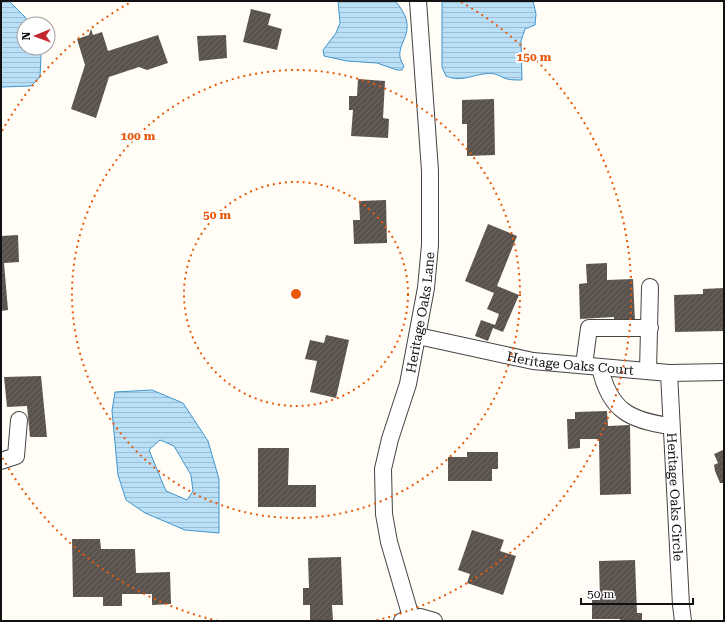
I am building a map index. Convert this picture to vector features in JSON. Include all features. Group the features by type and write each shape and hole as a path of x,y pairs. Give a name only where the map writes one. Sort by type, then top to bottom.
{"street":[{"name":"Heritage Oaks Lane","path":"418,1 431,202 430,245 426,288 408,384 390,439 383,469 384,514 407,619 426,618 434,621"},
{"path":"648,371 650,287"},
{"path":"584,366 589,328 650,328"},
{"name":"Heritage Oaks Court","path":"418,336 534,361 669,373 724,372"},
{"path":"600,367 602,380 611,397 627,414 637,420 671,426"},
{"name":"Heritage Oaks Circle","path":"669,373 683,621"},
{"path":"1,461 16,456 19,420"}],"water":[{"path":"1,1 9,1 24,16 16,16 16,56 41,56 40,77 31,86 1,87"},
{"path":"338,1 395,1 403,12 407,22 407,30 400,51 400,58 404,66 402,70 397,70 377,63 347,61 324,56 323,50 336,33 340,23"},
{"path":"442,1 533,1 536,14 535,25 525,29 521,41 522,80 506,79 495,74 482,74 459,79 446,76 442,67"},
{"path":"152,390 183,403 208,441 219,479 219,533 185,530 145,513 126,500 118,475 112,411 115,392","holes":["160,440 174,446 191,475 193,491 187,500 166,491 149,450"]}],"building":[{"path":"251,9 271,14 268,25 282,29 277,50 243,42"},
{"path":"91,29 93,35 102,32 108,51 158,35 168,63 147,70 139,67 109,77 96,118 71,109 85,65 77,39 89,35"},
{"path":"226,35 227,58 199,61 197,36"},
{"path":"358,79 385,81 383,118 389,119 388,138 351,136 353,110 349,110 349,96 357,96"},
{"path":"494,99 495,155 467,156 467,124 462,124 462,100"},
{"path":"386,200 387,243 354,244 353,220 360,220 359,201"},
{"path":"488,224 517,236 497,286 519,295 503,332 493,328 488,341 475,336 481,320 495,325 499,314 487,309 494,293 465,281"},
{"path":"18,235 19,262 4,263 8,310 1,311 1,236"},
{"path":"607,263 607,280 633,279 635,321 614,322 614,317 580,319 579,284 587,283 586,264"},
{"path":"724,288 724,331 675,332 674,295 703,294 703,289"},
{"path":"326,335 349,340 336,398 310,392 317,361 305,359 310,340 324,343"},
{"path":"41,376 47,437 30,437 27,406 7,407 4,377"},
{"path":"607,411 608,426 630,425 631,494 600,495 599,439 580,439 580,448 568,449 567,419 575,419 575,412"},
{"path":"258,448 289,448 288,485 316,485 316,507 258,507"},
{"path":"723,450 724,483 720,483 715,471 714,465 718,463 714,454"},
{"path":"467,452 498,452 498,469 492,469 492,481 448,481 448,457 467,457"},
{"path":"472,530 504,540 500,551 516,556 503,595 467,583 470,574 458,570"},
{"path":"72,539 100,539 101,549 135,549 136,573 170,572 171,604 152,605 152,594 122,594 122,606 103,606 103,597 73,597"},
{"path":"341,557 343,605 332,605 333,621 310,621 310,605 303,605 303,588 309,588 308,558"},
{"path":"635,560 637,613 642,613 642,621 592,619 592,600 600,600 599,561"}]}
